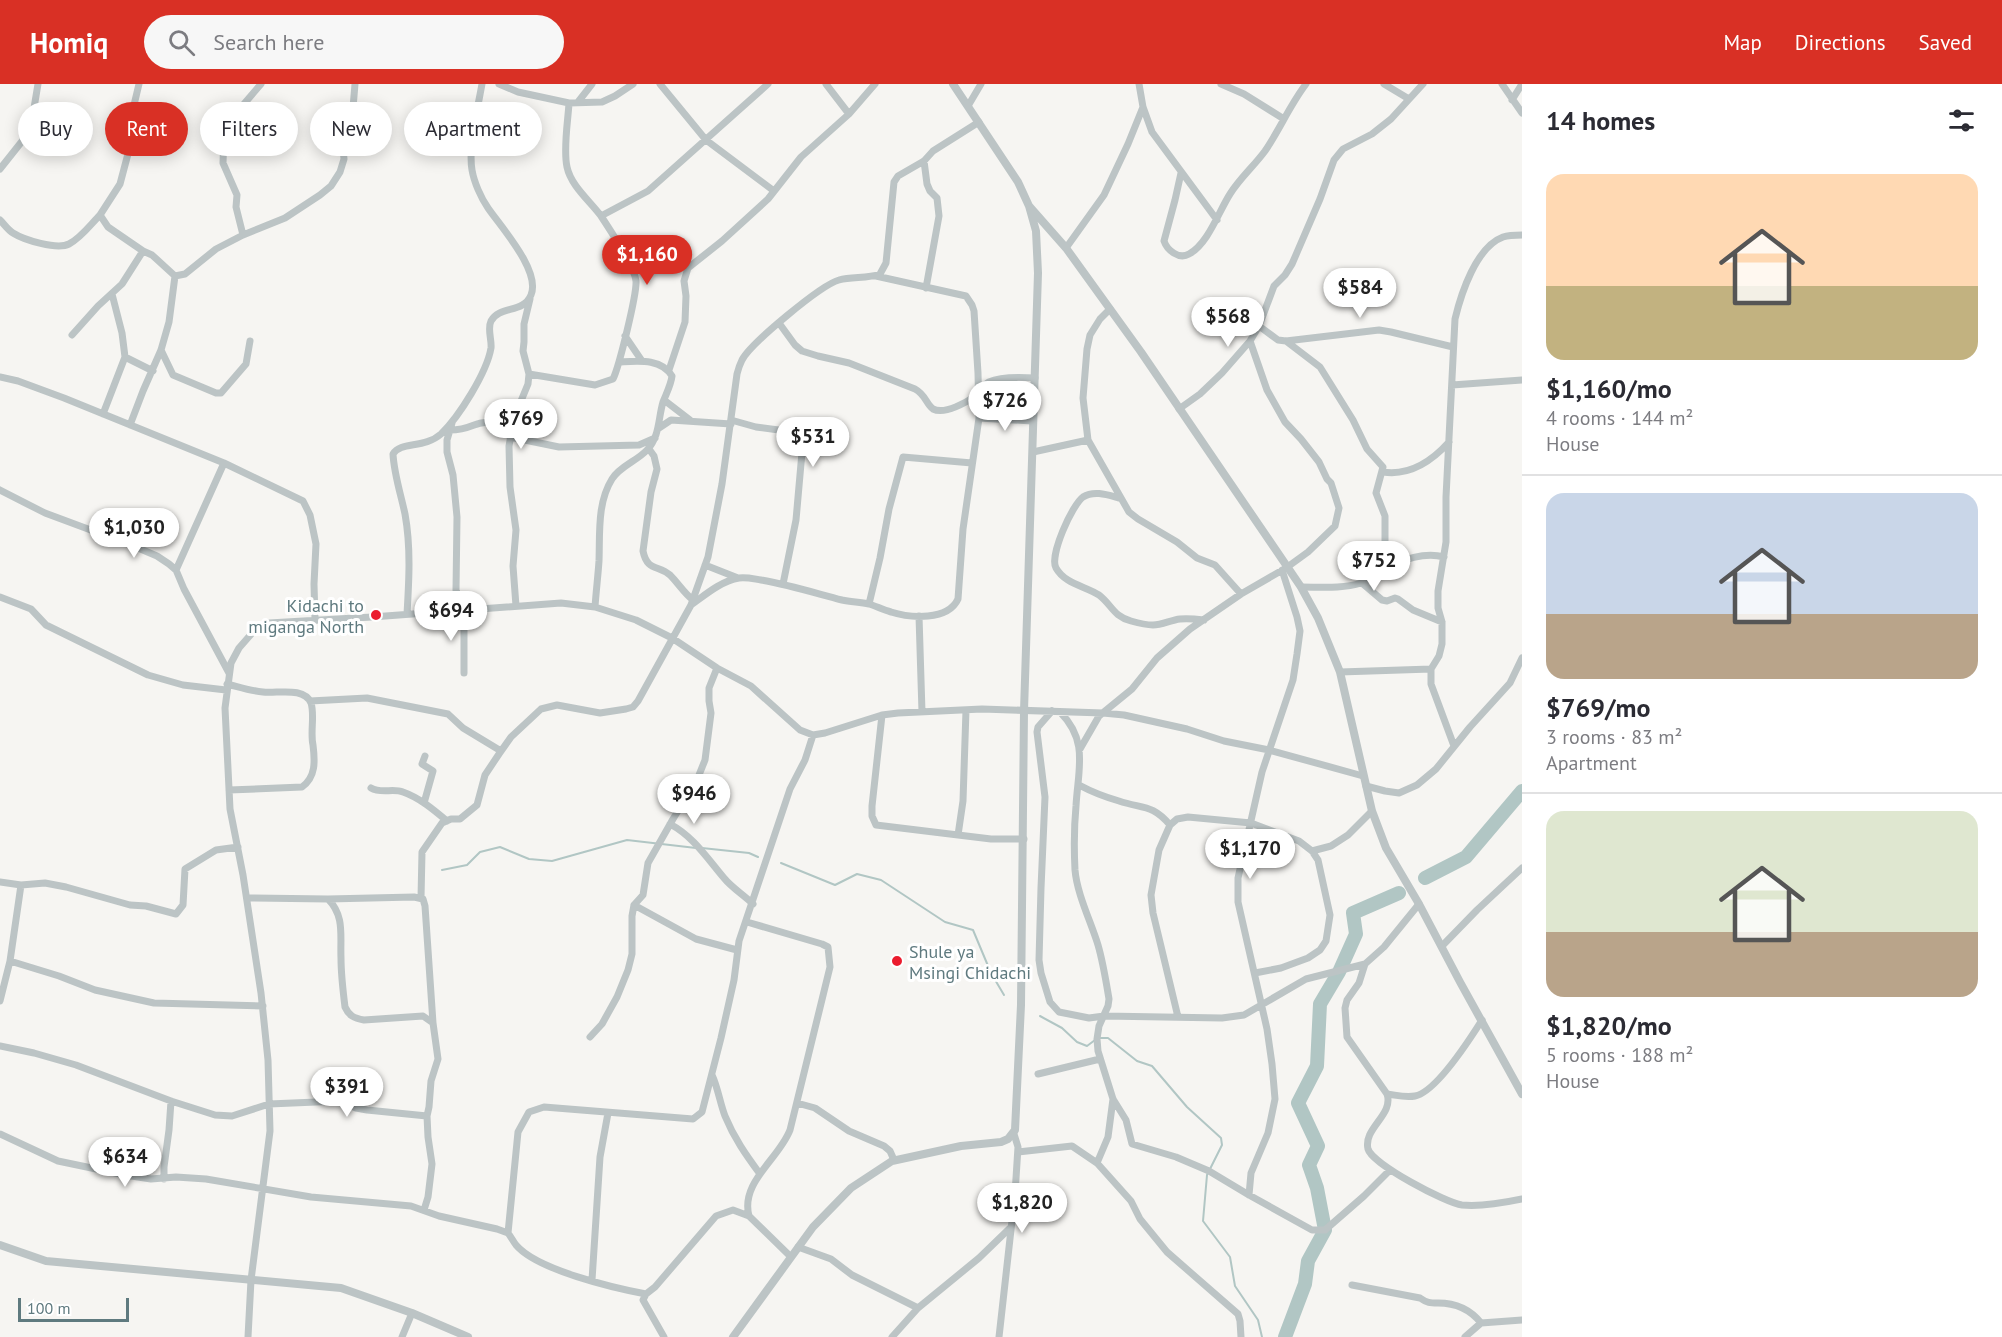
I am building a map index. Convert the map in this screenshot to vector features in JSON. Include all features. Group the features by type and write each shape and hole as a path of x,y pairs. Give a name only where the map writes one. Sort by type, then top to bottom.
{"street":[{"path":"0,169 31,126 38,84"},
{"path":"0,220 12,233 25,239 56,246 64,246 74,241 100,215 120,184 129,150 139,84"},
{"path":"243,236 236,207 237,195 223,163 224,134 232,118 261,84"},
{"path":"175,276 185,274 216,249 285,218 325,192 336,180 344,159 342,138 353,108 356,84"},
{"path":"482,84 473,142 472,171 486,206 523,257 531,280 525,319 524,351 528,384 514,418 510,435 510,487 516,530 513,566 516,606"},
{"path":"499,84 518,92 569,103 602,102 633,84"},
{"path":"578,102 592,84"},
{"path":"660,84 706,140 774,191"},
{"path":"601,216 648,192 768,84"},
{"path":"826,84 849,114"},
{"path":"669,370 685,322 684,281 687,268 722,242 768,199 801,157 849,114 875,84"},
{"path":"953,84 1018,182 1029,206 1036,231 1038,273 1024,711 1021,1005 1014,1134 1018,1152 999,1337"},
{"path":"968,106 981,84"},
{"path":"1139,84 1143,107 1152,132 1217,220"},
{"path":"1221,84 1244,94 1284,118"},
{"path":"1181,173 1164,241 1166,247 1178,255 1189,254 1202,241 1217,220 1222,206 1264,151 1306,84"},
{"path":"1384,84 1409,99"},
{"path":"1179,409 1200,394 1222,373 1250,341 1259,326 1274,286 1292,264 1334,160 1343,149 1391,119 1423,84"},
{"path":"1502,84 1522,113"},
{"path":"1512,100 1522,84"},
{"path":"528,374 595,385 612,379 619,362 636,281 630,265 601,216 575,184 567,167 569,103"},
{"path":"1066,248 1104,195 1143,107"},
{"path":"876,276 880,274 886,263 894,182 898,176 924,161 933,150 946,141 979,122"},
{"path":"924,161 927,184 937,198 939,216 926,288"},
{"path":"1029,206 1066,248 1110,309 1284,569 1301,588 1318,618 1340,672 1372,811 1386,848 1522,1094"},
{"path":"100,215 108,227 152,255 175,276"},
{"path":"1454,746 1431,684 1431,669 1441,650 1442,622 1438,608 1438,591 1446,542 1453,347 1457,311 1468,277 1492,244 1503,237 1522,235"},
{"path":"72,335 130,274 143,251"},
{"path":"130,425 161,350 169,322 175,276"},
{"path":"424,1210 432,1164 427,1116 431,1081 438,1059 433,1023 425,906 421,898 422,852 442,823 460,819 477,805 485,775 501,751 541,709 557,705 600,713 633,707 642,694 692,602 705,565 722,484 737,374 742,360 753,346 830,283 845,279 876,276 966,296 972,305 977,343 979,418 963,529 958,599 955,605 943,612 919,616 892,612 869,604 845,601 783,584 738,578 705,565"},
{"path":"103,414 126,349 112,294"},
{"path":"407,614 409,565 407,537 393,454 396,448 430,442 441,434 453,420 483,373 492,345 489,325 492,319 505,310 513,310 523,305 530,297"},
{"path":"1110,309 1095,325 1087,350 1083,398 1088,440 1129,512 1177,542 1197,558 1215,565 1241,594"},
{"path":"513,310 525,319"},
{"path":"779,323 802,351 849,363 915,390 922,394 935,410 955,407 978,394 991,381 1035,378"},
{"path":"1259,326 1269,335 1286,342 1379,330 1453,347"},
{"path":"625,336 642,361"},
{"path":"161,350 172,373 177,378 221,393 246,364 250,341"},
{"path":"1080,749 1095,721 1132,689 1157,658 1241,594 1308,552 1335,526 1339,508 1331,483 1302,439 1285,422 1267,390 1250,341"},
{"path":"1286,342 1320,367 1367,449 1383,467 1376,493 1385,516 1385,570"},
{"path":"125,357 153,371"},
{"path":"595,607 600,514 604,498 612,479 620,470 649,449 656,438 672,376 669,370 662,366 642,361 619,362"},
{"path":"0,377 28,385 130,425 224,464 303,501 310,515 316,544 315,619"},
{"path":"1452,385 1522,380"},
{"path":"664,400 693,421"},
{"path":"979,418 1032,421"},
{"path":"453,420 447,440 447,452 453,476 458,517 456,590 464,610 464,673"},
{"path":"659,428 671,420 731,422 786,431 803,441 796,520 783,584"},
{"path":"450,430 465,430 485,421 499,426 510,435 559,447 639,446 656,438"},
{"path":"1033,452 1088,440"},
{"path":"1383,472 1403,473 1431,461 1449,442"},
{"path":"649,449 654,456 657,469 651,492 644,556 651,566 669,574 692,602"},
{"path":"869,604 889,509 903,457 972,462"},
{"path":"176,570 224,464"},
{"path":"0,490 45,513 157,556 176,570 229,672"},
{"path":"1119,498 1099,493 1090,494 1077,503 1066,521 1054,561 1056,568 1070,581 1098,595 1119,616 1129,620 1155,626 1180,619 1204,620"},
{"path":"1301,588 1349,586 1372,579 1402,561 1434,554 1444,557"},
{"path":"1249,1195 1251,1173 1268,1133 1275,1098 1262,1005 1241,920 1237,891 1262,772 1293,680 1299,630 1284,569"},
{"path":"692,602 711,590 738,578"},
{"path":"1362,583 1382,600 1398,599 1413,610 1442,622"},
{"path":"0,597 31,609 46,625 148,675 183,685 226,687 264,693 292,692 310,701 367,698 420,706 448,714 463,728 501,751"},
{"path":"248,1337 251,1280 270,1131 268,1060 263,1006 229,789 225,721 226,687 231,663 239,648 253,632 269,622 561,603 595,607 636,620 672,638 717,669 751,686 800,730 813,735 882,714 966,710 1103,713 1124,715 1187,729 1224,741 1269,750 1363,776"},
{"path":"919,616 922,712"},
{"path":"1366,786 1394,793 1417,785 1436,769 1510,683 1522,658"},
{"path":"590,1037 602,1024 617,997 628,970 632,954 634,905 643,895 648,863 697,780 705,760 711,713 708,701 709,688 717,669"},
{"path":"1340,672 1431,669"},
{"path":"229,789 289,789 302,787 308,783 313,772 314,756 310,701"},
{"path":"958,835 963,801 966,710"},
{"path":"1056,712 1070,722 1080,749 1075,871 1099,947 1109,999 1097,1038 1100,1059 1113,1099 1126,1120 1132,1144 1176,1157 1209,1171 1312,1230 1325,1230 1390,1170"},
{"path":"1056,712 1038,727 1037,732 1045,797 1039,960 1050,1002 1059,1012 1089,1018 1104,1016 1235,1018 1306,979 1365,964 1383,947 1419,904"},
{"path":"882,714 872,806 872,816 876,825 991,839 1024,839"},
{"path":"508,1233 518,1132 529,1112 544,1107 693,1119 702,1112 734,980 737,950 790,789 805,760 813,735"},
{"path":"424,803 433,771 422,764 425,756"},
{"path":"1079,785 1122,802 1153,809 1170,825"},
{"path":"372,788 377,791 402,791 424,803 447,821"},
{"path":"1312,851 1331,846 1348,835 1372,811"},
{"path":"1178,1017 1153,913 1151,895 1156,862 1173,821 1182,817 1251,824 1299,841 1312,851 1318,860 1330,915 1326,941 1320,950 1308,958 1255,974"},
{"path":"670,824 696,843 723,878 753,904"},
{"path":"0,882 21,885 45,883 130,905 146,906 176,914 183,905 185,869 216,850 238,847"},
{"path":"1442,946 1477,910 1521,872"},
{"path":"0,1001 10,961 21,885"},
{"path":"247,898 421,898"},
{"path":"328,899 336,907 341,923 340,958 347,1012 364,1020 423,1016 433,1023"},
{"path":"634,905 696,939 737,950"},
{"path":"747,922 828,947 830,967 787,1140 748,1192 749,1216"},
{"path":"10,961 95,990 154,1003 263,1006"},
{"path":"1365,964 1359,983 1347,1000 1345,1008 1347,1037 1387,1094 1389,1101 1387,1109 1371,1134 1368,1145 1371,1154 1390,1170 1457,1204 1484,1205 1522,1199"},
{"path":"1387,1094 1403,1097 1420,1094 1459,1057 1482,1020"},
{"path":"0,1046 76,1065 215,1115 232,1116 269,1104 340,1101 356,1108 427,1116"},
{"path":"1038,1074 1100,1059"},
{"path":"712,1074 724,1113 736,1140 760,1174"},
{"path":"1097,1163 1108,1137 1113,1099"},
{"path":"164,1179 171,1101"},
{"path":"797,1103 815,1108 849,1131 884,1146 890,1151 894,1160"},
{"path":"592,1280 600,1158 608,1113"},
{"path":"0,1134 58,1161 125,1175 164,1179 176,1177 206,1179 311,1197 402,1205 424,1210 439,1216 508,1233 521,1250 541,1262 623,1290 646,1294"},
{"path":"733,1337 790,1256 813,1227 851,1188 894,1160 961,1146 1001,1142 1014,1134"},
{"path":"1018,1152 1072,1146 1097,1163 1131,1201 1140,1219 1167,1252 1238,1314 1241,1337"},
{"path":"664,1337 643,1300 716,1216 733,1210 749,1216 790,1256"},
{"path":"892,1337 918,1308 979,1258 1010,1228"},
{"path":"0,1245 46,1261 341,1288 412,1313 462,1336"},
{"path":"798,1247 831,1259 852,1275 918,1308"},
{"path":"1352,1285 1420,1298 1429,1304 1440,1303 1463,1307 1472,1312 1481,1323"},
{"path":"402,1337 412,1313"},
{"path":"1465,1337 1481,1323 1522,1320"}],"waterway":[{"path":"1425,878 1466,857 1522,791"},
{"path":"442,870 467,865 480,852 500,847 529,859 552,861 627,840 696,848"},
{"path":"702,848 749,853 758,857"},
{"path":"781,863 835,885 857,874 881,880 945,922 973,930 991,973 1004,995"},
{"path":"1285,1337 1305,1284 1308,1261 1325,1230 1317,1188 1309,1165 1318,1146 1298,1103 1317,1066 1320,1004 1339,972 1356,934 1353,913 1399,893"},
{"path":"1040,1016 1062,1028 1077,1042 1087,1046 1095,1040"},
{"path":"1100,1038 1108,1038 1137,1061 1152,1066 1187,1107 1221,1138 1222,1145 1207,1175 1203,1221 1230,1257 1235,1286 1258,1320 1262,1337"}],"place":[{"name":"Kidachi to miganga North","path":"376,615"},
{"name":"Shule ya Msingi Chidachi","path":"897,961"}]}
